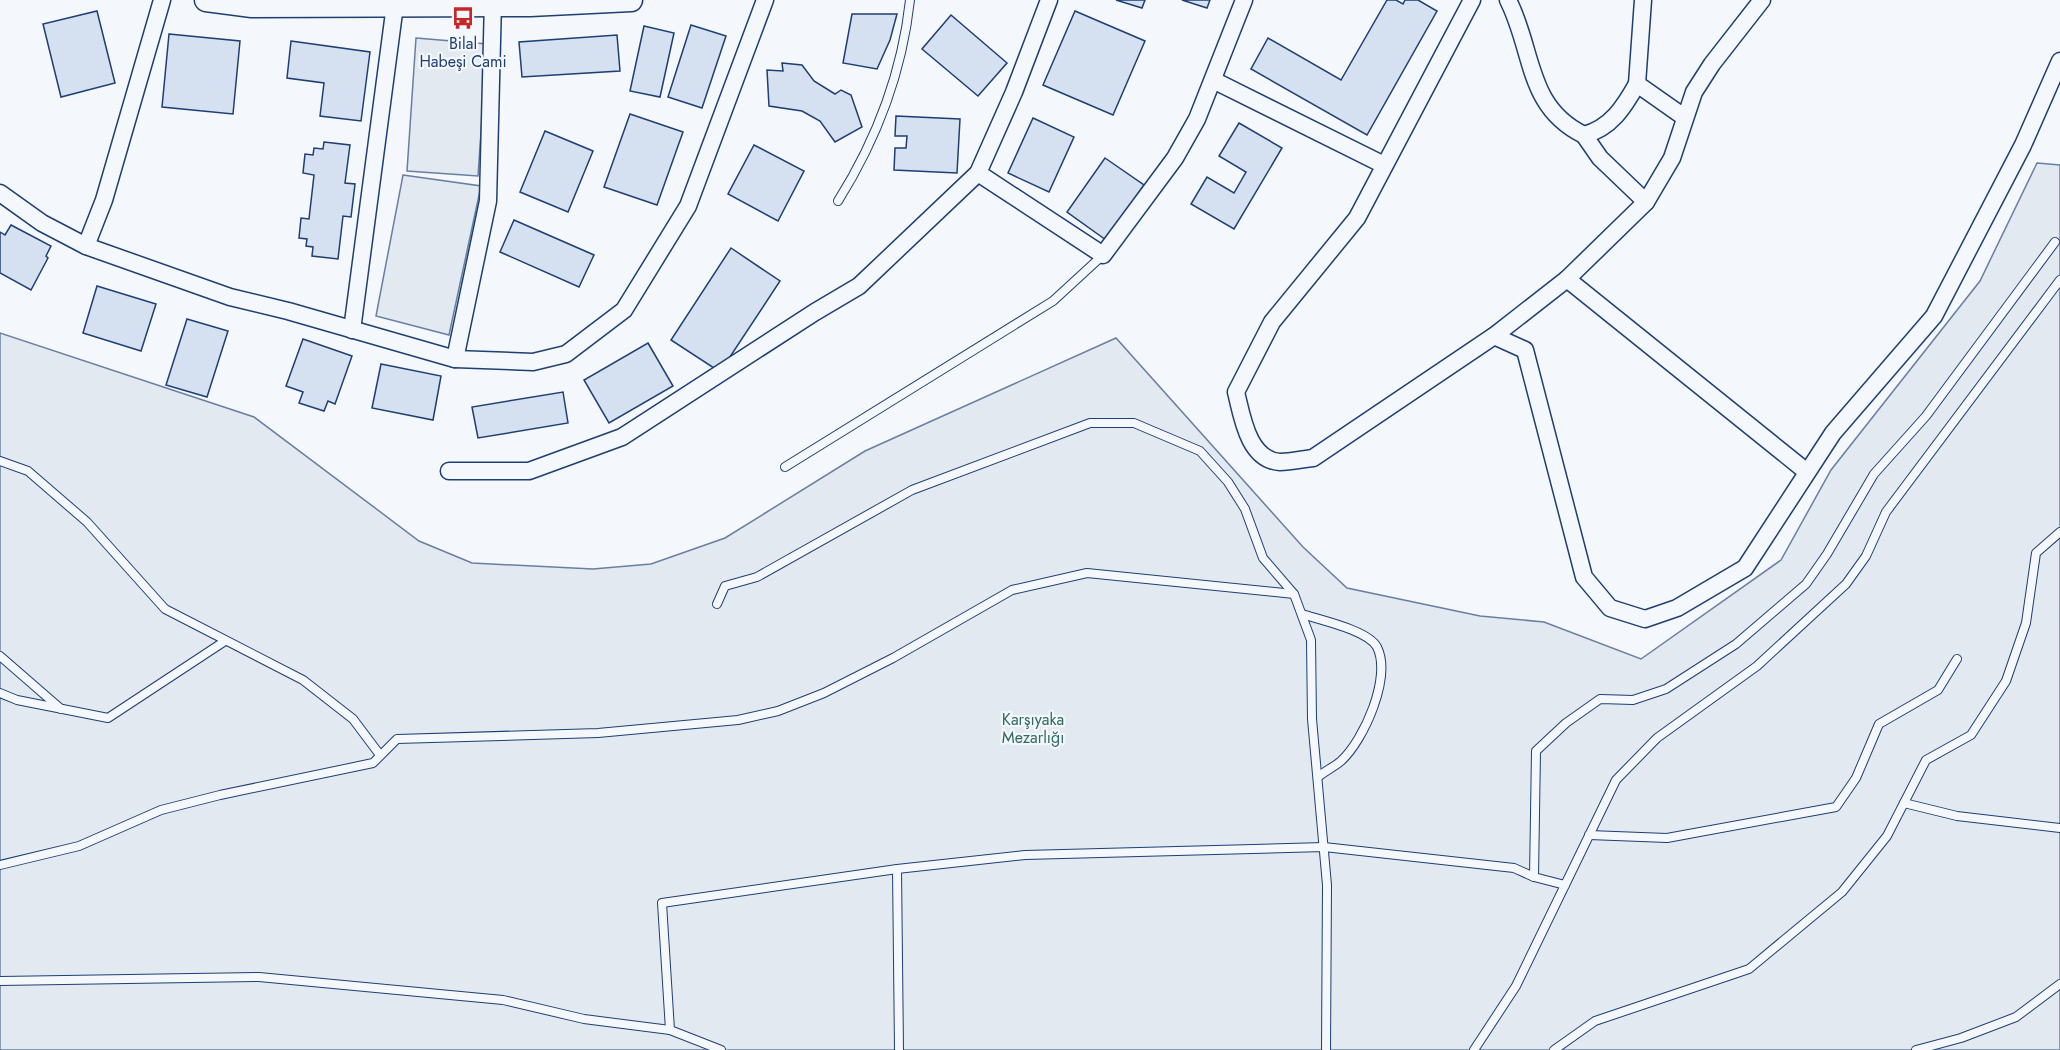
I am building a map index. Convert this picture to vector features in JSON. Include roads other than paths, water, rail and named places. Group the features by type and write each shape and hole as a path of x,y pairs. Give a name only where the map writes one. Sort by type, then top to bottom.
{"main road":[{"path":"206,0 252,6 631,0"}],"street":[{"path":"86,246 104,200 162,0"},
{"path":"0,193 42,223 86,246 230,297 455,359 533,362 566,354 624,310 688,206 765,0"},
{"path":"449,471 529,471 622,437 814,312 859,286 978,173 1014,92 1049,0"},
{"path":"978,173 1103,255 1175,158 1197,119 1244,0"},
{"path":"1472,0 1357,218 1272,322 1236,392 1244,424 1255,449 1278,462 1313,458 1494,336 1568,279 1646,202 1672,158 1694,93 1712,64 1762,0"},
{"path":"1508,0 1516,17 1545,105 1565,126 1584,135 1600,158 1646,202"},
{"path":"1584,135 1608,124 1623,108 1637,84 1643,0"},
{"path":"455,359 489,201 493,2"},
{"path":"352,330 395,5"},
{"path":"1494,336 1525,350 1584,577 1610,608 1644,619 1677,608 1745,568 1833,433 1934,316 2023,145 2060,61"},
{"path":"1213,80 1384,165"},
{"path":"1637,84 1684,117"},
{"path":"1568,279 1808,472"}],"lane":[{"path":"838,201 860,164 884,112 903,44 910,0"},
{"path":"1534,878 1536,751 1566,723 1600,699 1633,700 1666,689 1736,644 1806,584 1827,554 1874,474 1926,416 2055,242"},
{"path":"785,467 1053,301 1103,255"},
{"path":"1474,1050 1516,986 1616,780 1657,738 1757,666 1846,584 1866,556 1886,512 2060,280"},
{"path":"717,604 725,586 757,577 912,490 1090,423 1134,423 1200,451 1228,482 1245,509 1263,558 1294,594 1311,640 1312,719 1324,847 1326,1050"},
{"path":"0,461 27,471 87,522 165,609 303,680 353,719 380,755"},
{"path":"1554,1050 1595,1021 1749,969 1842,892 1887,836 1926,760 1971,735 2006,681 2026,623 2036,553 2060,532"},
{"path":"0,865 78,846 161,810 220,795 373,763 397,739 598,733 738,720 778,711 824,693 893,658 1012,590 1087,573 1294,594"},
{"path":"1302,614 1364,634 1377,646 1380,673 1377,699 1360,734 1342,760 1318,777"},
{"path":"0,693 17,700 108,718 225,641"},
{"path":"0,656 61,709"},
{"path":"1589,835 1667,838 1836,807 1856,778 1879,724 1938,690 1957,659"},
{"path":"1904,803 1957,816 2060,828"},
{"path":"670,1030 662,903 897,869 1025,855 1324,847 1514,868 1534,878 1565,885"},
{"path":"897,869 899,1050"},
{"path":"0,981 259,977 503,1000 584,1019 670,1030 721,1050"},
{"path":"1917,1050 1961,1038 2016,1017 2060,984"}],"place":[{"name":"Bilal Habeşi Cami","path":"463,18"}],"park label":[{"name":"Karşıyaka Mezarlığı","path":"1033,728"}]}
